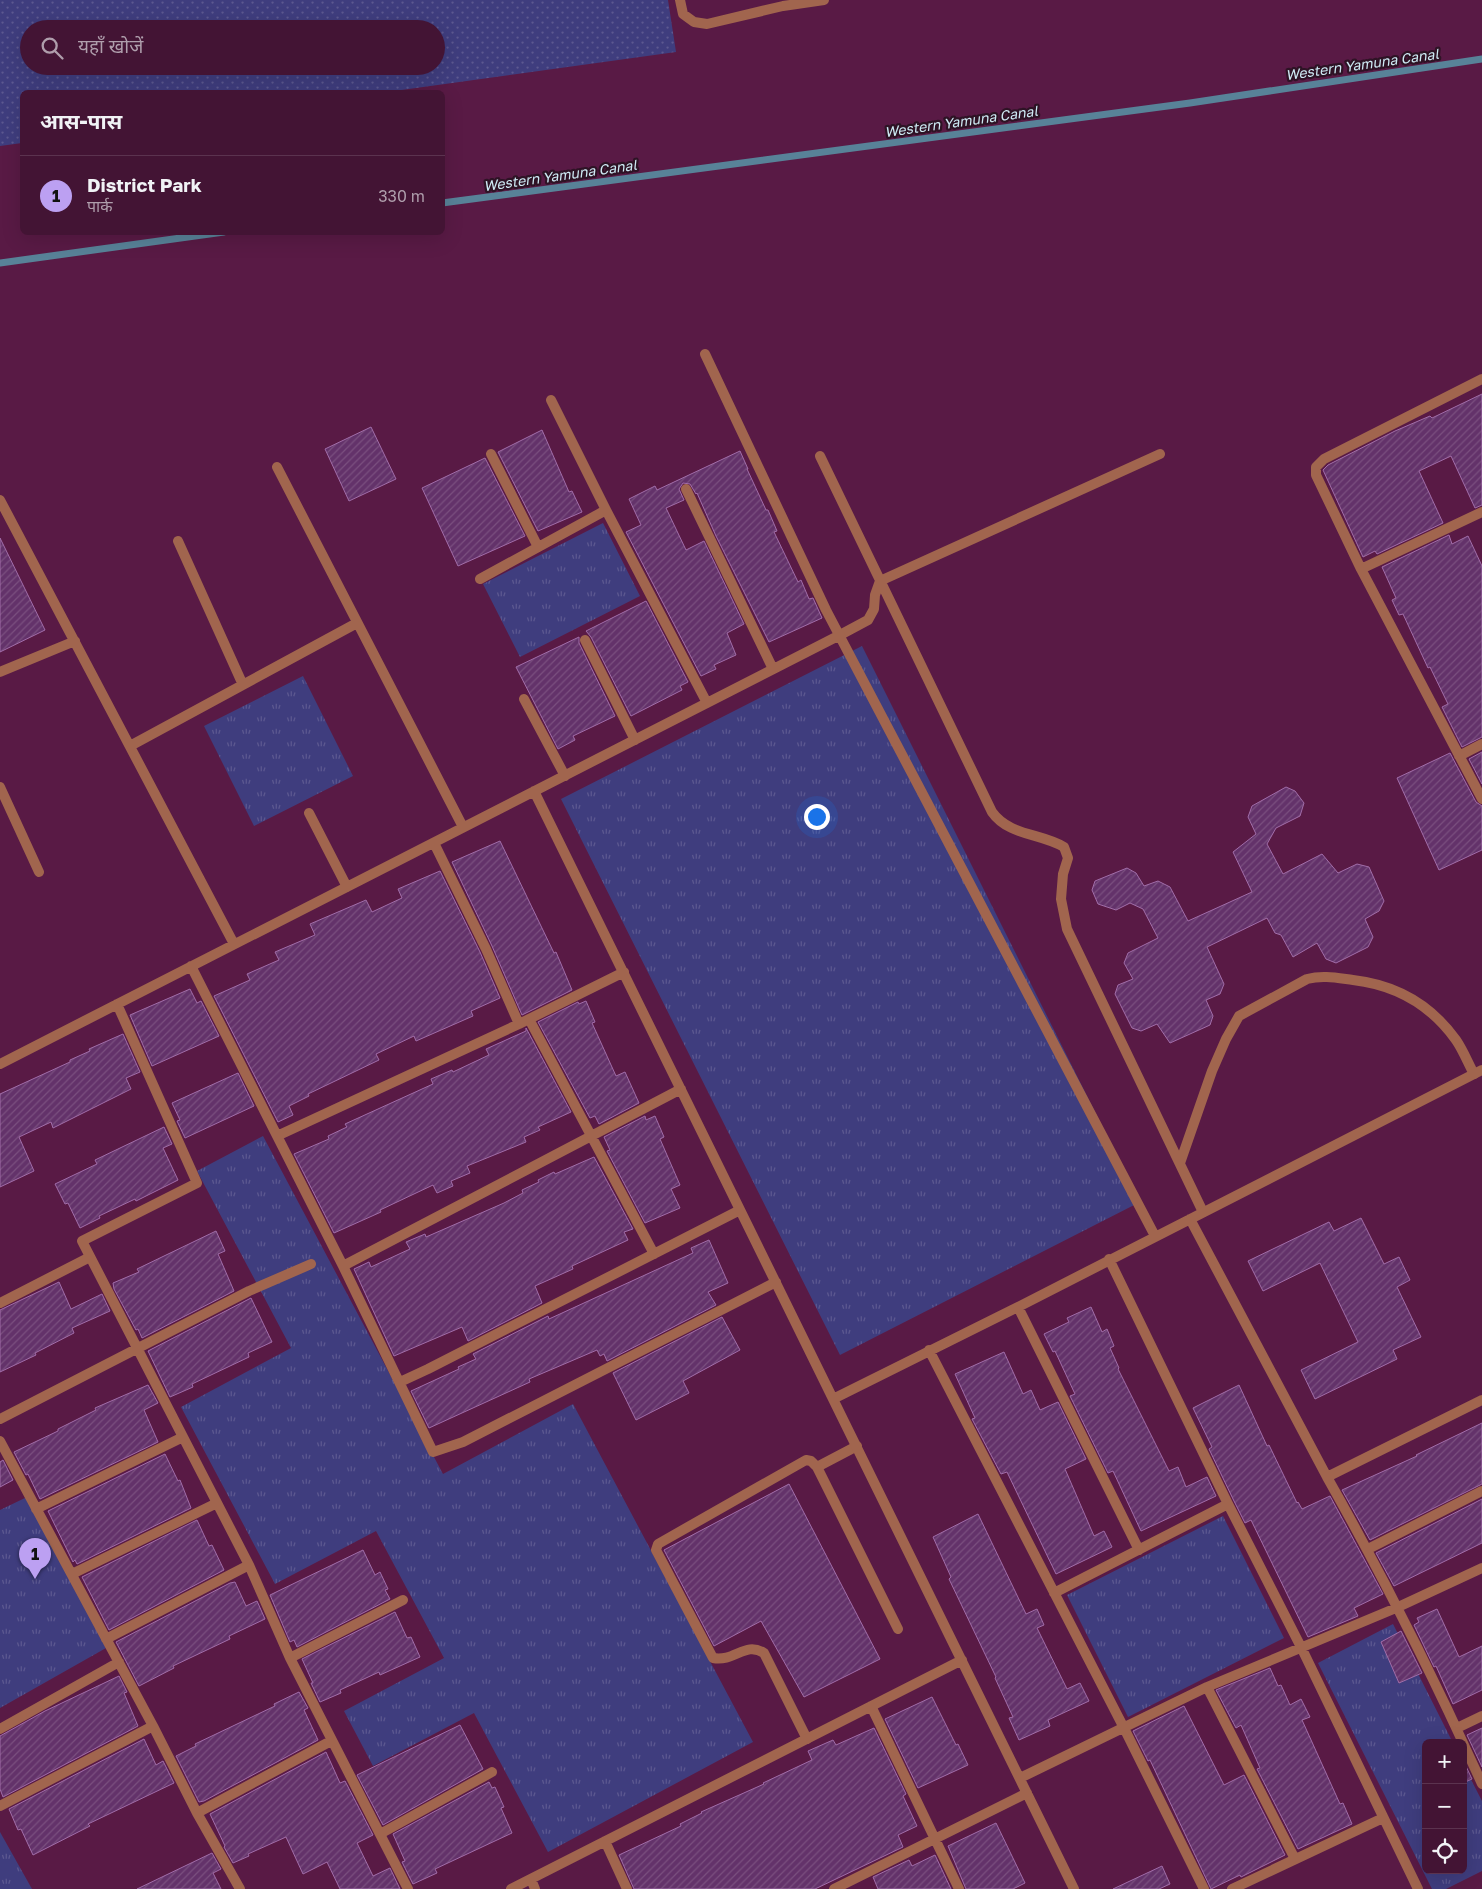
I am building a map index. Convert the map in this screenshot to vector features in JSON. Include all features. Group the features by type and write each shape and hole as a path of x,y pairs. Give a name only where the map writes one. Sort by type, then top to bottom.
{"street":[{"path":"680,0 683,14 694,22 707,24 782,3 824,0"},
{"path":"705,354 840,635 1155,1236"},
{"path":"1482,379 1324,459 1316,467 1316,475 1362,569 1482,799"},
{"path":"551,400 707,703"},
{"path":"491,454 538,547"},
{"path":"0,1064 868,620 874,609 875,595 880,581 1160,454"},
{"path":"820,456 992,812 998,820 1016,831 1053,840 1064,847 1068,858 1063,874 1061,899 1067,929 1203,1212"},
{"path":"277,467 463,828"},
{"path":"686,489 773,670"},
{"path":"0,500 234,944"},
{"path":"480,579 606,510"},
{"path":"1362,569 1482,512"},
{"path":"178,541 243,685"},
{"path":"130,746 358,623"},
{"path":"585,640 634,740"},
{"path":"0,672 75,641"},
{"path":"524,698 565,776"},
{"path":"1459,756 1482,744"},
{"path":"0,787 39,872"},
{"path":"534,791 1074,1889"},
{"path":"309,812 347,887"},
{"path":"434,842 486,949 519,1024"},
{"path":"191,966 343,1266 433,1452 463,1442 776,1282"},
{"path":"277,1136 519,1024 624,972"},
{"path":"833,1399 1018,1307 1478,1072 1440,1021 1409,996 1370,982 1318,977 1307,980 1239,1016 1226,1039 1212,1071 1180,1163"},
{"path":"117,1004 197,1184 82,1241 249,1565 290,1658 408,1889"},
{"path":"529,1019 654,1254"},
{"path":"343,1266 681,1089"},
{"path":"400,1382 740,1210"},
{"path":"1190,1219 1327,1477 1368,1549 1481,1777"},
{"path":"0,1303 90,1257"},
{"path":"1109,1259 1228,1504 1302,1649 1418,1889"},
{"path":"0,1419 249,1291 311,1264"},
{"path":"1018,1307 1139,1550"},
{"path":"929,1350 1124,1728 1204,1889"},
{"path":"1327,1477 1482,1400"},
{"path":"36,1509 183,1436"},
{"path":"0,1441 153,1726 197,1813 240,1889"},
{"path":"817,1467 857,1446"},
{"path":"807,1738 764,1652 757,1648 748,1649 731,1657 713,1658 656,1550 658,1544 806,1460 811,1461 817,1467 898,1629"},
{"path":"1368,1549 1482,1491"},
{"path":"72,1574 217,1503"},
{"path":"1054,1593 1228,1504"},
{"path":"106,1638 249,1565"},
{"path":"1020,1778 1207,1687 1302,1649 1482,1568"},
{"path":"290,1658 403,1600"},
{"path":"511,1889 962,1660"},
{"path":"0,1729 119,1662"},
{"path":"1207,1687 1295,1859"},
{"path":"871,1706 959,1889"},
{"path":"1457,1728 1482,1716"},
{"path":"0,1806 153,1726"},
{"path":"197,1813 331,1741"},
{"path":"380,1834 492,1772"},
{"path":"834,1889 1027,1793"},
{"path":"1232,1889 1383,1818"},
{"path":"605,1841 627,1889"},
{"path":"531,1879 535,1889"}],"green space":[{"path":"0,0 668,0 676,52 401,90 20,90 20,143 0,146"},
{"path":"603,523 640,596 520,657 483,584"},
{"path":"862,646 1140,1202 840,1355 561,799"},
{"path":"303,676 353,776 254,826 204,726"},
{"path":"263,1136 443,1474 573,1404 753,1742 548,1852 474,1713 373,1766 344,1711 444,1658 376,1531 275,1584 181,1407 291,1348 197,1171"},
{"path":"27,1497 106,1648 0,1708 0,1510"},
{"path":"1223,1516 1284,1638 1128,1717 1067,1595"},
{"path":"1393,1624 1451,1739 1422,1739 1422,1869 1318,1663"},
{"path":"1467,1772 1482,1801 1482,1871 1446,1889 1432,1889 1424,1874 1467,1874"},
{"path":"0,1832 32,1889 0,1889"}],"building":[{"path":"1482,394 1482,505 1475,508 1451,456 1419,471 1443,523 1377,554 1375,551 1363,557 1323,470 1328,465 1395,431 1430,416 1432,418"},
{"path":"371,427 396,479 349,501 325,449"},
{"path":"542,430 569,492 572,491 582,512 538,531 498,452"},
{"path":"740,451 766,510 768,510 777,531 774,532 798,582 801,580 809,599 813,598 822,618 769,642 716,536 697,493 690,484 683,483 679,489 684,500 666,508 686,550 704,541 744,624 727,633 736,655 714,665 716,669 701,676 626,532 641,525 629,499 655,486 657,490"},
{"path":"485,458 525,536 458,566 422,488"},
{"path":"1449,535 1452,544 1468,536 1482,566 1482,737 1462,747 1442,707 1448,704 1430,667 1428,668 1403,614 1399,615 1392,600 1396,598 1382,567"},
{"path":"0,538 45,630 0,652"},
{"path":"646,601 688,682 680,686 682,690 631,716 591,637 586,631"},
{"path":"579,637 579,643 615,716 573,736 575,740 558,749 516,667"},
{"path":"1482,752 1482,784 1469,759"},
{"path":"1450,753 1476,802 1482,806 1482,850 1439,870 1397,778"},
{"path":"1286,787 1295,791 1304,803 1300,816 1276,828 1267,844 1283,874 1322,854 1338,873 1357,864 1369,867 1384,901 1379,911 1365,919 1373,937 1368,947 1336,963 1326,959 1317,943 1293,957 1281,935 1275,933 1267,918 1207,947 1224,984 1220,994 1206,1000 1213,1016 1210,1025 1170,1043 1157,1024 1141,1031 1132,1028 1115,994 1118,985 1133,979 1124,963 1128,953 1158,938 1143,909 1130,903 1116,910 1098,904 1092,890 1095,881 1127,868 1136,873 1144,886 1158,881 1170,887 1188,921 1252,892 1233,852 1256,834 1248,817 1252,806"},
{"path":"500,841 554,953 556,952 572,990 522,1015 452,862"},
{"path":"440,871 480,952 500,998 471,1011 473,1016 416,1041 414,1036 376,1054 379,1060 308,1094 309,1096 289,1106 293,1115 278,1122 214,996 250,980 247,974 279,960 275,952 315,935 310,924 366,900 372,912 402,898 398,889"},
{"path":"190,989 197,1003 201,1001 219,1036 152,1066 130,1015"},
{"path":"586,1001 595,1022 592,1023 616,1076 625,1072 639,1103 599,1124 595,1116 590,1118 538,1022 578,1002 579,1004"},
{"path":"526,1028 571,1112 538,1127 540,1130 524,1137 526,1142 467,1166 470,1173 451,1181 453,1186 437,1193 433,1185 380,1210 381,1212 334,1233 294,1154 329,1139 328,1136 347,1127 345,1124 433,1084 431,1079 452,1070 453,1072 489,1055 486,1049 526,1031"},
{"path":"123,1034 140,1072 126,1078 131,1089 53,1128 51,1122 19,1137 34,1171 0,1187 0,1094 70,1062 70,1060 90,1051 89,1049"},
{"path":"238,1073 254,1106 185,1138 177,1121 180,1120 172,1103"},
{"path":"645,1116 646,1120 655,1116 664,1137 660,1139 680,1185 671,1189 680,1208 645,1223 607,1151 610,1150 604,1137"},
{"path":"164,1127 172,1144 163,1148 178,1180 136,1201 135,1199 99,1216 100,1218 80,1228 68,1203 65,1204 55,1184 97,1164 95,1160"},
{"path":"594,1157 633,1229 624,1232 628,1240 572,1266 573,1269 535,1286 542,1303 468,1341 462,1327 394,1356 354,1269 369,1262 371,1267 410,1249 406,1242 425,1234 426,1237 504,1203 523,1193 522,1190 539,1182 538,1180"},
{"path":"1361,1218 1384,1264 1399,1257 1410,1280 1397,1287 1421,1337 1393,1350 1397,1359 1315,1399 1301,1370 1358,1342 1320,1263 1263,1291 1248,1261 1329,1222 1334,1231"},
{"path":"216,1231 225,1251 218,1254 234,1291 142,1338 114,1289 113,1283 139,1272 137,1269"},
{"path":"709,1240 728,1283 708,1292 716,1305 607,1361 604,1354 600,1356 597,1350 529,1379 530,1382 429,1428 411,1391 476,1359 473,1354 548,1316 549,1319 693,1253 691,1248"},
{"path":"59,1282 71,1309 102,1294 110,1311 72,1328 74,1333 35,1353 36,1355 0,1372 0,1310"},
{"path":"251,1298 272,1342 248,1353 249,1357 192,1384 193,1387 170,1397 148,1351"},
{"path":"1091,1307 1102,1332 1107,1329 1114,1346 1110,1348 1118,1369 1169,1471 1178,1467 1186,1487 1207,1477 1216,1496 1141,1531 1113,1471 1108,1473 1070,1396 1075,1394 1055,1351 1053,1352 1044,1334 1069,1322 1067,1318"},
{"path":"722,1317 740,1350 683,1381 689,1393 636,1420 613,1373"},
{"path":"1004,1352 1023,1394 1031,1390 1040,1410 1058,1402 1086,1459 1065,1469 1094,1536 1104,1531 1112,1547 1056,1574 1007,1472 1001,1474 972,1419 975,1418 955,1374"},
{"path":"148,1385 158,1403 144,1410 158,1442 40,1499 28,1474 26,1475 14,1452 58,1431 58,1429 96,1410 95,1408"},
{"path":"1239,1385 1267,1446 1269,1445 1297,1503 1302,1509 1330,1496 1383,1594 1354,1608 1358,1616 1308,1637 1251,1520 1245,1523 1209,1449 1212,1447 1193,1408"},
{"path":"1482,1423 1482,1484 1370,1540 1342,1490 1417,1456"},
{"path":"165,1454 178,1481 180,1480 191,1508 77,1564 75,1560 73,1562 48,1511"},
{"path":"3,1460 13,1480 0,1487 0,1462"},
{"path":"789,1484 880,1659 804,1697 761,1621 714,1646 664,1550"},
{"path":"1482,1499 1482,1543 1394,1586 1376,1553"},
{"path":"978,1514 1026,1614 1037,1609 1044,1625 1037,1628 1067,1689 1080,1683 1089,1701 1048,1720 1050,1726 1019,1740 1009,1718 1013,1717 949,1579 951,1577 933,1537"},
{"path":"197,1520 209,1546 212,1545 224,1570 109,1630 82,1577"},
{"path":"363,1550 375,1575 380,1572 388,1589 385,1590 390,1599 297,1647 294,1640 290,1642 270,1595"},
{"path":"235,1582 246,1606 257,1601 265,1619 229,1636 230,1639 173,1666 174,1668 139,1686 116,1642"},
{"path":"1437,1609 1459,1657 1482,1646 1482,1690 1453,1704 1436,1666 1434,1667 1414,1625 1419,1622 1417,1618"},
{"path":"395,1612 407,1638 411,1637 420,1657 380,1675 379,1672 340,1690 341,1693 320,1702 302,1659"},
{"path":"1401,1631 1422,1673 1399,1683 1381,1642"},
{"path":"1270,1668 1278,1686 1281,1685 1290,1705 1301,1699 1310,1717 1302,1720 1340,1804 1343,1803 1352,1824 1298,1849 1257,1769 1260,1768 1241,1725 1236,1728 1216,1690"},
{"path":"119,1676 127,1692 124,1693 138,1726 3,1797 0,1789 0,1736 45,1711"},
{"path":"299,1692 308,1708 304,1710 318,1740 199,1802 176,1756 196,1746 195,1744 275,1706 274,1704"},
{"path":"932,1697 968,1765 918,1788 885,1719"},
{"path":"1184,1706 1224,1785 1244,1775 1285,1855 1241,1877 1240,1875 1211,1889 1150,1760 1148,1761 1133,1731"},
{"path":"460,1725 483,1769 383,1825 357,1775"},
{"path":"874,1728 906,1794 903,1796 917,1826 898,1835 903,1847 815,1889 634,1889 619,1855 681,1826 680,1824 701,1812 812,1760 808,1751 833,1740 836,1745"},
{"path":"1482,1728 1482,1767 1467,1735"},
{"path":"144,1739 156,1765 163,1761 174,1783 88,1824 90,1826 33,1855 21,1829 18,1830 9,1809"},
{"path":"326,1752 340,1783 345,1781 373,1835 357,1843 373,1876 390,1868 400,1889 340,1889 327,1862 303,1874 286,1837 233,1863 224,1847 210,1814"},
{"path":"1467,1768 1472,1779 1467,1781"},
{"path":"489,1782 492,1788 495,1787 504,1807 501,1808 512,1833 435,1869 437,1873 413,1884 402,1862 405,1861 393,1834"},
{"path":"996,1823 1025,1883 1013,1889 966,1889 948,1846"},
{"path":"212,1853 221,1869 213,1873 221,1889 137,1889"},
{"path":"935,1855 951,1889 878,1889 873,1877 909,1860 912,1866"},
{"path":"1162,1866 1170,1884 1159,1889 1113,1889"}],"waterway":[{"name":"Western Yamuna Canal","path":"445,203 1190,103 1482,59"},
{"name":"Western Yamuna Canal","path":"0,263 202,235"}],"place":[{"name":"District Park","path":"35,1579"}]}
